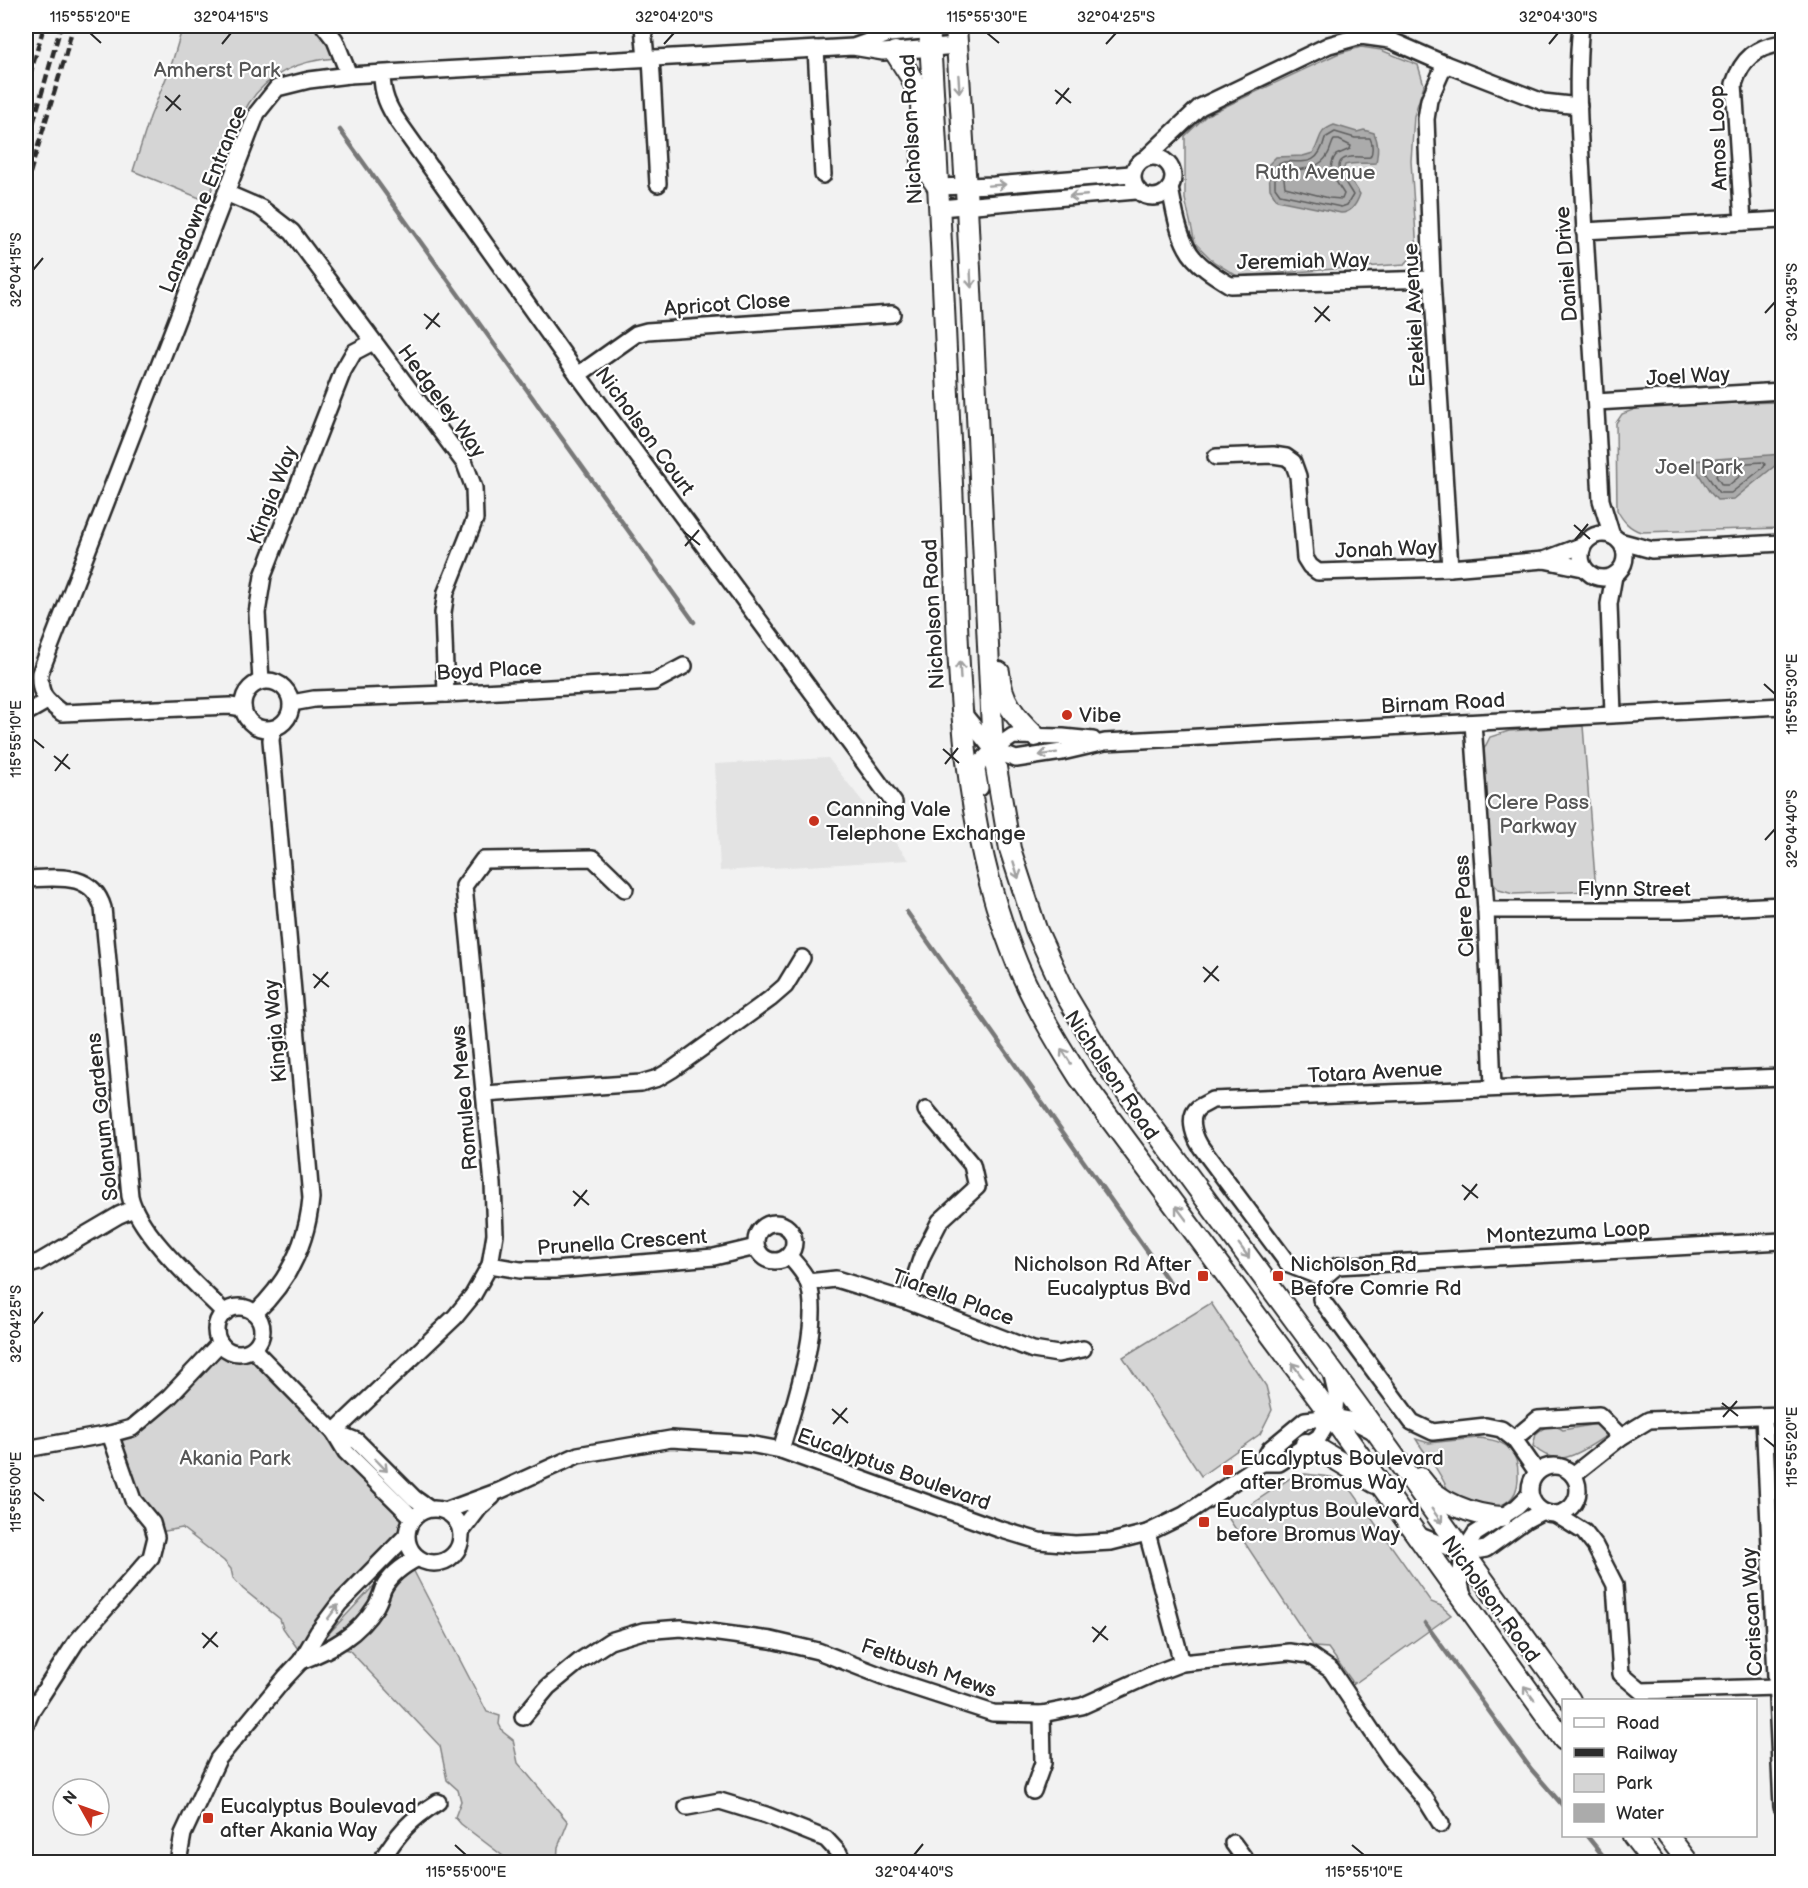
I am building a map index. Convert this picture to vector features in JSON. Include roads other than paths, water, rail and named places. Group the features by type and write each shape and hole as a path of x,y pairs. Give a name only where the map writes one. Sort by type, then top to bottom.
{"main road":[{"name":"Nicholson Road","path":"956,33 980,455 993,750 998,788 1013,859 1036,929 1067,997 1109,1068 1329,1366 1569,1699"},
{"name":"Nicholson Road","path":"929,34 940,208 962,712 977,831 998,910 1022,976 1054,1038 1079,1077 1332,1417 1562,1739"},
{"path":"895,52 911,77 921,99 922,164 938,187"},
{"path":"980,455 989,475 1000,689 1018,719 1035,736"},
{"path":"1381,1438 1408,1460 1426,1486 1452,1504 1473,1513 1501,1517"},
{"path":"1306,1444 1380,1486"},
{"path":"1634,1837 1653,1863"},
{"path":"1669,1837 1688,1863"}],"street":[{"path":"324,26 335,40 349,75"},
{"path":"643,26 648,58 658,184"},
{"name":"Daniel Drive","path":"1581,26 1578,106 1601,500 1616,538 1624,548 1624,564"},
{"name":"Lansdowne Entrance","path":"853,47 889,34 956,33"},
{"name":"Lansdowne Entrance","path":"47,701 39,688 40,673 256,113 277,88 309,80 349,75 853,47 895,52 929,34"},
{"path":"1136,191 1131,174 1140,162 1200,107 1329,45 1361,36 1390,40 1543,102 1578,106"},
{"name":"Amos Loop","path":"1743,222 1734,84 1738,72 1750,55 1762,48 1782,43"},
{"path":"816,49 823,175"},
{"name":"Ezekiel Avenue","path":"1445,64 1429,100 1425,119 1432,279 1450,568"},
{"name":"Nicholson Court","path":"382,74 382,89 393,115 578,375 894,803"},
{"path":"938,187 966,196 1136,191 1155,197 1164,194 1170,188 1173,174 1168,162 1175,130"},
{"path":"1147,158 1159,157 1168,162"},
{"path":"940,208 994,185 1131,174"},
{"name":"Jeremiah Way","path":"1170,188 1175,216 1187,250 1210,272 1230,285 1432,279"},
{"name":"Hedgeley Way","path":"226,193 261,208 292,232 465,464 474,488 475,519 446,592 443,613 446,694"},
{"name":"Jeremiah Way","path":"1155,197 1175,216"},
{"path":"1584,231 1782,220"},
{"name":"Apricot Close","path":"578,375 636,333 892,314"},
{"name":"Kingia Way","path":"261,681 257,613 263,576 343,371 354,352 373,342"},
{"name":"Joel Way","path":"1596,402 1782,391"},
{"name":"Jonah Way","path":"1216,457 1274,455 1286,457 1293,462 1298,476 1305,558 1318,572 1450,568 1544,560 1583,568"},
{"name":"Daniel Drive","path":"1583,568 1580,560 1601,500"},
{"path":"1586,542 1604,534 1652,550 1782,543"},
{"name":"Jonah Way","path":"1544,560 1586,542"},
{"path":"1583,568 1597,579 1606,579 1614,576 1624,564 1652,550"},
{"path":"1613,714 1609,604 1614,576"},
{"path":"1597,579 1609,604"},
{"name":"Boyd Place","path":"292,703 314,699 654,682 684,666"},
{"path":"261,681 278,682 285,688 292,703 288,719 273,729 256,727 249,722 243,708 247,692 261,681"},
{"path":"26,713 47,701 62,713 230,706 243,708"},
{"name":"Birnam Road","path":"993,750 1016,759 1105,742 1782,706"},
{"path":"962,712 993,750"},
{"name":"Clere Pass","path":"1473,723 1486,910 1493,1088"},
{"name":"Kingia Way","path":"255,1313 292,1266 309,1218 311,1198 271,740 273,729"},
{"name":"Birnam Road","path":"998,910 999,878 977,770 983,759 1013,736 1063,736 1105,742"},
{"name":"Romulea Mews","path":"334,1432 455,1317 473,1295 490,1265 495,1233 493,1184 464,886 483,860 593,858 625,889"},
{"name":"Solanum Gardens","path":"26,879 74,879 96,892 103,908 133,1209 147,1231 225,1313"},
{"name":"Flynn Street","path":"1486,910 1681,910 1782,905"},
{"path":"485,1094 641,1083 658,1078 770,999 785,986 802,958"},
{"name":"Totara Avenue","path":"1323,1278 1289,1265 1203,1150 1195,1139 1193,1114 1198,1108 1212,1100 1782,1077"},
{"path":"907,1301 922,1256 940,1221 977,1187 972,1165 926,1110"},
{"path":"26,1266 39,1262 133,1209"},
{"path":"771,1223 783,1224 795,1238 793,1251 779,1261 762,1257 756,1247 760,1229 771,1223"},
{"name":"Montezuma Loop","path":"1323,1278 1337,1266 1782,1241"},
{"name":"Prunella Crescent","path":"490,1265 520,1270 555,1270 714,1257 756,1247"},
{"path":"781,1450 810,1340 812,1300 808,1282 789,1256"},
{"path":"1323,1278 1322,1299 1412,1422 1433,1432 1486,1426 1501,1429 1514,1439 1537,1472"},
{"name":"Tiarella Place","path":"808,1282 836,1279 907,1301 1034,1350 1058,1354 1083,1349"},
{"path":"239,1307 247,1308 255,1313 262,1330 259,1343 253,1349 238,1353 230,1352 220,1343 216,1330 225,1313 239,1307"},
{"path":"26,1449 132,1428 169,1397 220,1343"},
{"path":"253,1349 334,1432 346,1452 412,1518"},
{"path":"1329,1366 1336,1394 1332,1417"},
{"path":"1573,1475 1621,1437 1649,1420 1782,1414"},
{"path":"1514,1439 1538,1419 1599,1415 1621,1437"},
{"name":"Coriscan Way","path":"1764,1416 1782,1807"},
{"name":"Eucalyptus Boulevard","path":"1262,1463 1279,1463 1319,1437 1332,1417"},
{"name":"Eucalyptus Boulevard","path":"445,1511 499,1491 578,1455 670,1439 749,1444 781,1450 1038,1541 1076,1544 1111,1542 1147,1533 1184,1515 1262,1463 1269,1449 1305,1420 1332,1417 1354,1421 1381,1438"},
{"path":"334,1432 357,1441 414,1498 428,1508 445,1511 454,1517 460,1532"},
{"path":"26,1724 32,1710 75,1642 151,1557 156,1537 152,1522 133,1500 110,1434"},
{"path":"1550,1466 1558,1466 1573,1475 1578,1486 1578,1495 1575,1503 1566,1512 1549,1515 1541,1512 1532,1503 1529,1495 1532,1479 1537,1472 1550,1466"},
{"name":"Eucalyptus Boulevard","path":"418,1558 436,1563 445,1561 453,1555 458,1547 460,1532 480,1507 499,1491"},
{"path":"1464,1603 1460,1583 1463,1553 1475,1534 1529,1495"},
{"path":"1575,1503 1584,1532"},
{"path":"301,1661 324,1652 352,1636 376,1606 384,1587 394,1574 418,1558 408,1545 406,1536 412,1518 428,1508"},
{"path":"1413,1533 1463,1553 1486,1549 1541,1512"},
{"path":"1557,1515 1584,1532 1595,1546 1615,1585 1621,1674 1641,1691 1777,1687"},
{"path":"1147,1533 1182,1663"},
{"path":"178,1863 183,1834 218,1759 301,1661 318,1632 339,1605 406,1536"},
{"name":"Feltbush Mews","path":"523,1717 549,1687 581,1660 610,1641 644,1631 681,1628 771,1640 818,1652 895,1681 993,1713 1042,1714 1082,1706 1182,1663 1289,1652 1301,1653 1318,1660 1339,1679 1390,1758 1426,1800 1441,1824"},
{"path":"1033,1791 1043,1763 1042,1714"},
{"path":"687,1807 720,1800 766,1815 826,1839 839,1853 843,1863"},
{"path":"380,1863 396,1838 416,1816 438,1802"},
{"path":"1233,1843 1247,1863"}],"water":[{"path":"1334,125 1357,132 1364,130 1374,133 1377,140 1376,163 1345,165 1344,169 1360,194 1353,207 1341,213 1277,200 1270,189 1269,164 1276,157 1303,156 1313,153 1324,130"},
{"path":"1782,454 1782,460 1734,499 1717,500 1691,461"}],"waterway":[{"path":"340,130 694,622"},
{"path":"907,912 1174,1289"},
{"path":"1425,1623 1531,1769 1562,1805"},
{"path":"1588,1837 1608,1862"}],"railway":[{"path":"26,50 32,26"},
{"path":"26,89 44,26"},
{"path":"26,148 61,26"},
{"path":"26,186 73,26"}],"place":[{"name":"Vibe","path":"1067,715"},
{"name":"Canning Vale Telephone Exchange","path":"814,821"},
{"name":"Nicholson Rd After Eucalyptus Bvd","path":"1203,1276"},
{"name":"Nicholson Rd Before Comrie Rd","path":"1278,1276"},
{"name":"Eucalyptus Boulevard after Bromus Way","path":"1228,1470"},
{"name":"Eucalyptus Boulevard before Bromus Way","path":"1204,1522"},
{"name":"Eucalyptus Boulevad after Akania Way","path":"208,1818"}],"park label":[{"name":"Amherst Park","path":"217,70"},
{"name":"Ruth Avenue","path":"1315,172"},
{"name":"Joel Park","path":"1699,467"},
{"name":"Clere Pass Parkway","path":"1538,814"},
{"name":"Akania Park","path":"235,1458"}]}
